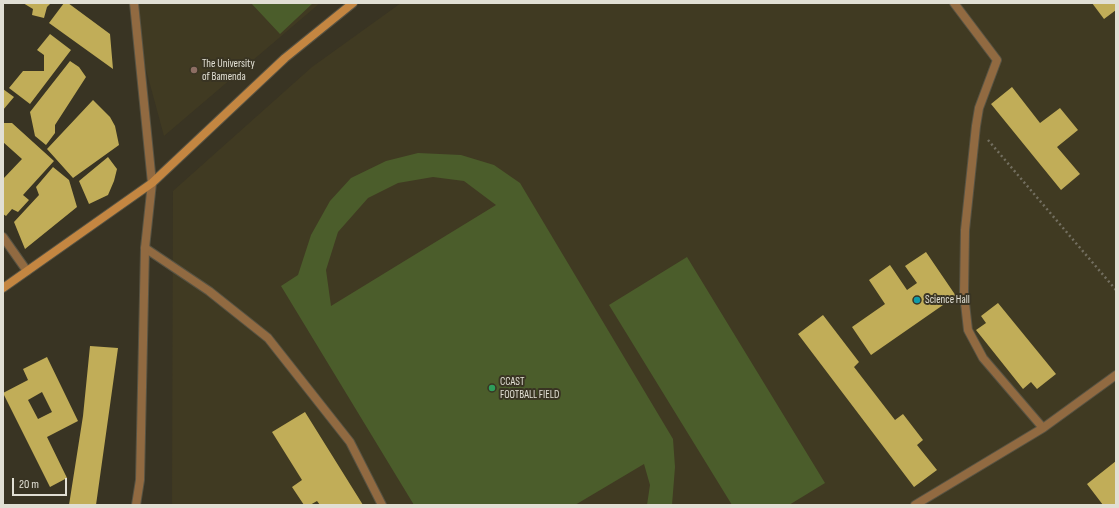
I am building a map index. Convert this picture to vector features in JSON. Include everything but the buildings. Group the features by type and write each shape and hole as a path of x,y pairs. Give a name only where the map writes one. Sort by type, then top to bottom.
{"street":[{"path":"134,3 152,183 145,248 140,480 136,505"},
{"path":"3,288 152,183 285,58 353,3"},
{"path":"954,3 997,60 979,108 976,126 965,230 964,294 968,330 983,358 1043,428"},
{"path":"3,237 27,271"},
{"path":"145,248 209,291 268,338 350,442 382,505"},
{"path":"915,505 1043,428 1116,375"}],"path":[{"path":"976,126 1116,290"}],"shaded area":[{"name":"The University of Bamenda","path":"128,3 320,3 164,136"},
{"path":"401,3 1116,3 1116,505 172,505 173,191 312,67"}],"green space":[{"path":"251,3 313,3 280,34"},
{"name":"CCAST FOOTBALL FIELD","path":"418,153 461,155 494,165 520,183 673,439 675,467 672,505 647,505 650,485 644,464 575,505 414,505 281,286 298,275 311,235 330,201 351,178 386,161","holes":["433,177 464,181 496,205 331,306 326,270 338,232 368,198 398,183"]},
{"path":"687,257 825,483 789,505 732,505 609,305"}],"place":[{"name":"The University of Bamenda","path":"194,70"},
{"name":"Science Hall","path":"917,300"},
{"name":"CCAST FOOTBALL FIELD","path":"492,388"}]}
